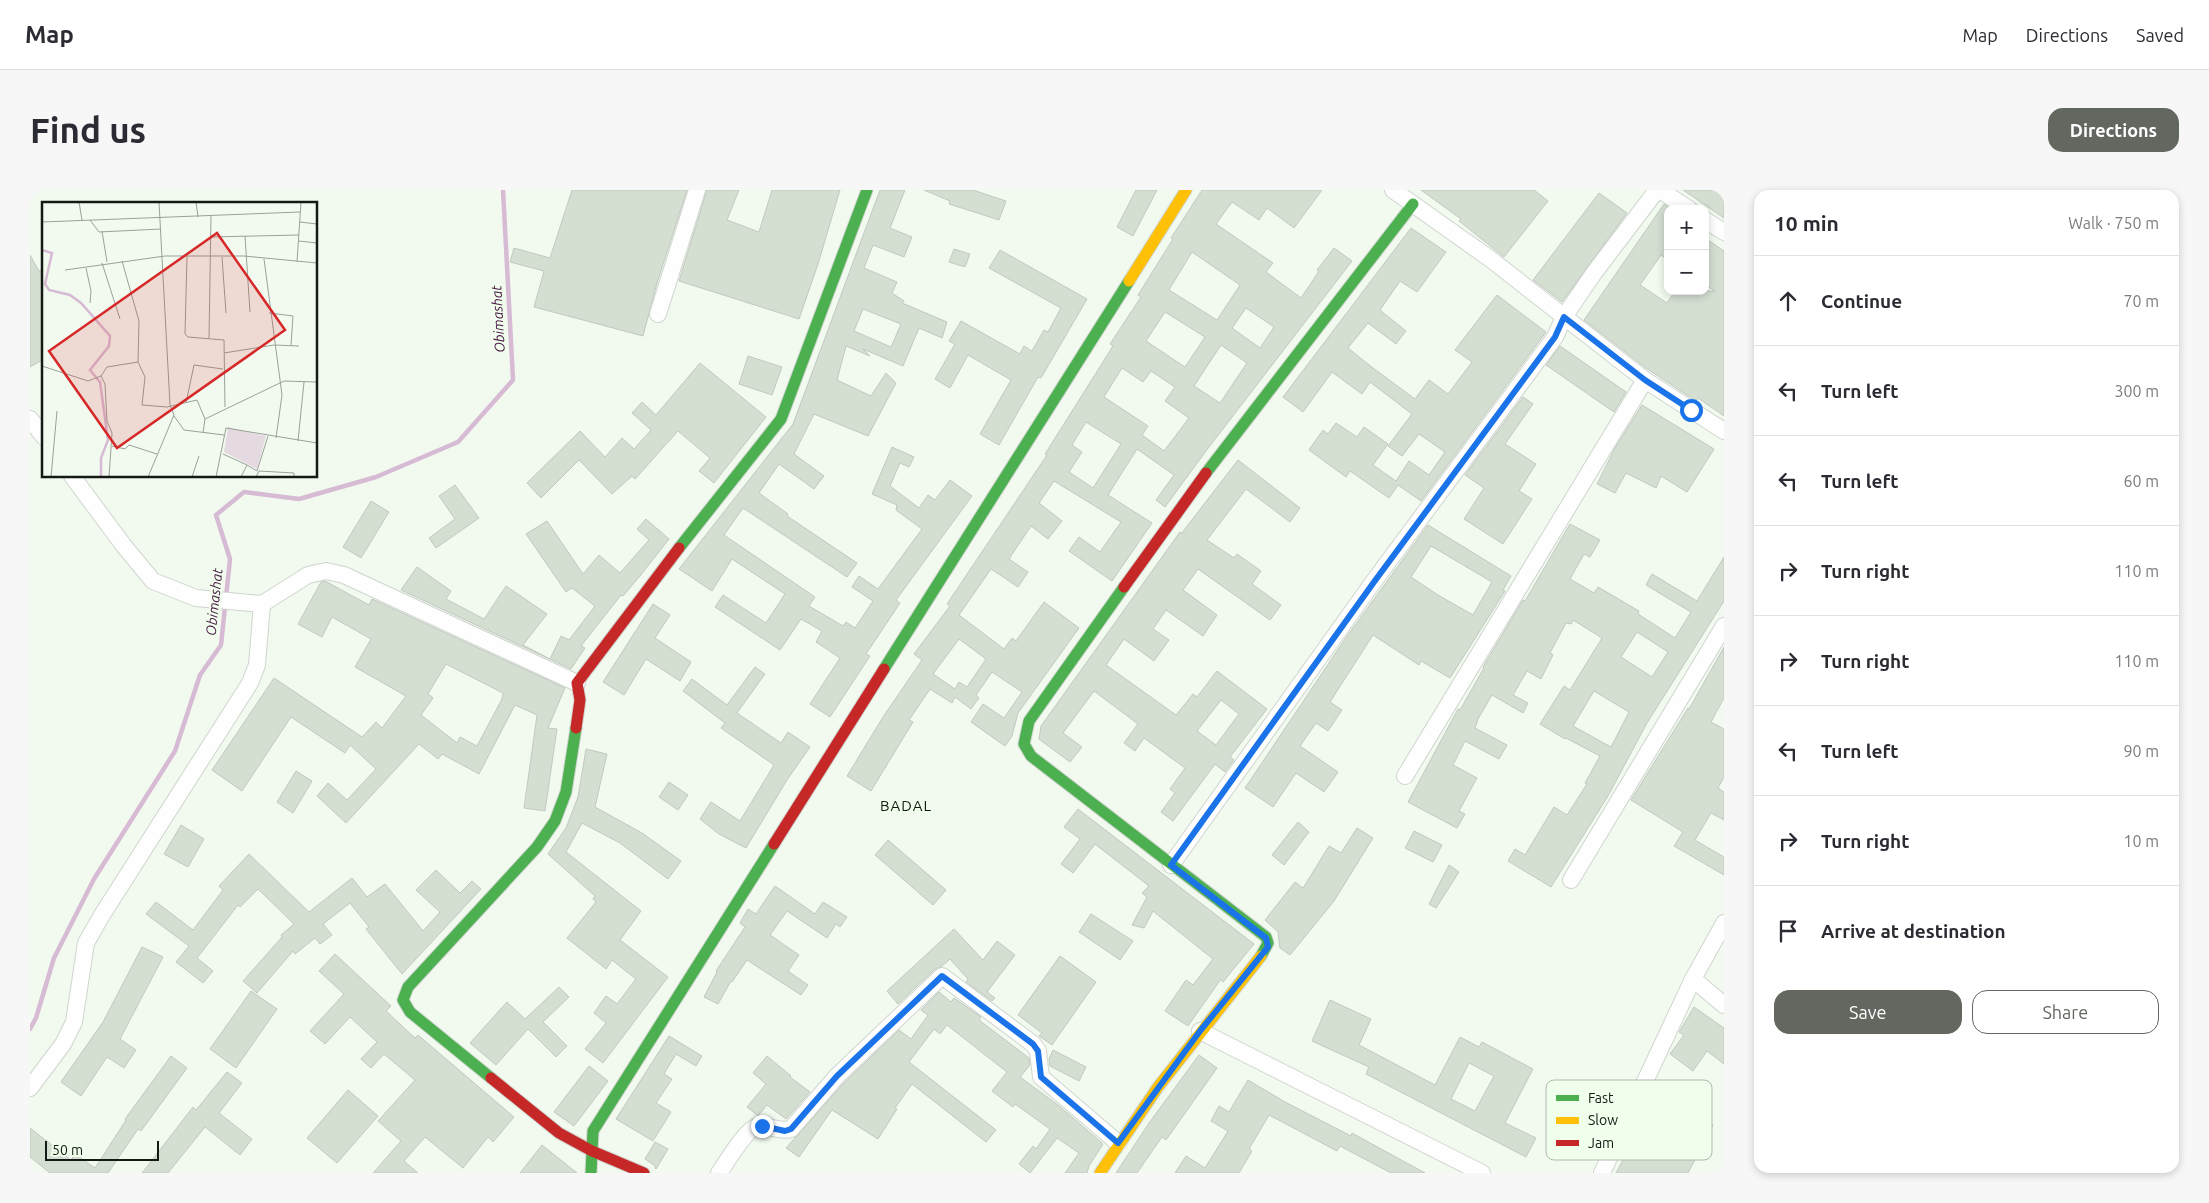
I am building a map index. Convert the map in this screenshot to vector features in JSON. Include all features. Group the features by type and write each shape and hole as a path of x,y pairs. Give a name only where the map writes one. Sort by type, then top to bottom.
{"street":[{"path":"658,314 697,190"},
{"path":"576,684 637,601 781,418 867,190"},
{"path":"591,1173 593,1132 1186,190"},
{"path":"1393,190 1489,258 1645,380 1724,431"},
{"path":"1171,865 1374,582 1555,337 1564,317 1594,273 1659,190 1683,205"},
{"path":"1100,1173 1118,1143 1200,1031 1265,951 1268,943 1266,938 1031,756 1024,744 1029,721 1216,460 1413,204"},
{"path":"1709,223 1724,232"},
{"path":"1405,776 1645,380"},
{"path":"30,419 42,434"},
{"path":"73,478 124,546 153,581 196,598 262,604 308,575 326,571 344,575 576,684"},
{"path":"30,1088 63,1044 74,1022 86,943 250,683 257,664 262,604"},
{"path":"1571,880 1724,626"},
{"path":"576,684 580,700 567,783 555,821 537,847 408,987 403,1000 410,1012 559,1133 592,1151 644,1173"},
{"path":"1646,1080 1693,979 1724,924"},
{"path":"719,1173 747,1133 755,1126 785,1131 791,1129 837,1076 942,976 1033,1044 1038,1051 1041,1077 1118,1143"},
{"path":"1693,979 1724,1005"},
{"path":"1200,1031 1482,1173"},
{"path":"1602,1173 1608,1160"}],"building":[{"path":"572,190 687,190 657,283 643,336 534,307 544,271 510,262 514,248 550,258"},
{"path":"707,190 739,190 727,220 759,232 772,190 840,190 799,319 679,281"},
{"path":"880,190 905,190 890,228 912,237 904,257 873,245 864,268 897,282 892,293 904,301 902,303 947,322 942,338 919,328 903,366 863,349 870,356 846,346 837,380 871,396 886,373 896,383 868,436 814,414 794,454 824,476 814,489 779,464 759,493 788,514 787,516 857,563 847,577 743,508 724,535 815,597 809,606 843,626 846,622 855,628 873,601 852,587 859,576 878,589 922,529 896,510 897,505 872,494 892,447 914,457 909,467 900,463 890,486 919,508 928,495 935,500 950,480 972,496 896,600 900,603 866,654 870,656 830,717 810,704 840,658 816,642 822,631 801,619 780,650 715,607 723,595 766,623 785,594 732,559 712,591 679,569 793,424","holes":["863,309 901,324 891,347 854,331"]},
{"path":"924,190 973,190 1006,201 999,220 949,204 950,201"},
{"path":"1136,190 1157,190 1133,236 1117,227"},
{"path":"1202,190 1322,190 1294,228 1267,208 1259,220 1232,202 1216,224 1273,263 1266,272 1301,298 1319,271 1317,270 1334,248 1352,261 1165,507 1156,500 1174,475 1137,449 1108,495 1152,523 1112,581 1069,551 1079,537 1100,552 1121,522 1054,481 1039,503 1062,521 1048,539 1031,526 1009,559 1028,572 1018,587 991,569 959,615 1004,649 1012,638 1016,641 1044,602 1079,628 1018,713 1012,736 1005,746 971,722 983,704 1004,718 1022,692 992,672 976,695 979,698 971,709 955,697 952,703 930,689 909,720 913,722 871,791 847,776 883,717 922,660 914,654 950,606 947,604 1047,455 1045,454 1113,346 1110,344 1141,297 1138,295 1173,239 1171,238","holes":["1192,252 1240,285 1217,320 1169,290","1246,308 1274,327 1260,348 1232,328","1165,312 1205,337 1185,367 1146,341","1221,345 1247,363 1220,403 1194,386","1122,368 1143,382 1151,371 1175,387 1165,401 1189,418 1164,451 1142,435 1148,426 1104,397","1086,422 1121,444 1093,488 1069,472 1082,452 1072,445","959,639 986,659 967,687 959,682 955,689 933,674"]},
{"path":"1421,190 1534,190 1548,201 1504,257 1459,221 1461,219"},
{"path":"1683,190 1724,190 1724,218 1709,208 1709,205 1705,205"},
{"path":"1599,193 1627,213 1562,302 1533,280"},
{"path":"1664,204 1664,257 1661,255 1640,285 1667,303 1672,295 1709,295 1709,291 1715,291 1709,287 1709,241 1724,251 1724,416 1698,398 1696,401 1646,368 1584,320"},
{"path":"1411,228 1446,252 1417,292 1400,281 1380,310 1406,331 1396,344 1368,323 1348,348 1373,368 1415,399 1429,380 1448,394 1472,362 1455,350 1497,295 1546,332 1421,501 1398,485 1389,498 1350,471 1346,477 1309,450 1323,430 1328,434 1336,423 1357,437 1364,427 1388,444 1373,465 1396,481 1409,461 1429,475 1445,452 1419,434 1402,456 1388,446 1412,414 1370,382 1362,394 1332,372 1303,412 1283,397"},
{"path":"954,249 970,254 965,267 949,262"},
{"path":"1000,250 1087,299 1041,378 1038,377 999,445 980,434 1011,380 968,355 950,388 935,379 955,344 949,341 961,321 1020,354 1024,346 1032,351 1044,330 1048,332 1061,308 989,268"},
{"path":"30,255 39,271 42,270 42,360 30,367"},
{"path":"1560,346 1626,392 1614,412 1546,365"},
{"path":"748,356 782,367 772,395 739,384"},
{"path":"700,363 766,417 714,483 699,471 710,458 678,431 635,479 632,476 612,494 579,460 541,498 527,483 580,431 605,457 622,438 634,449 651,430 632,413 642,402 656,415"},
{"path":"1523,397 1533,404 1505,444 1536,464 1519,491 1532,499 1503,544 1464,519 1484,488 1465,475"},
{"path":"1642,405 1714,449 1687,492 1661,476 1656,488 1626,473 1615,493 1597,484 1615,448"},
{"path":"1238,460 1300,508 1290,522 1246,489 1207,540 1234,558 1237,554 1261,571 1252,584 1281,605 1270,620 1198,569 1183,590 1217,615 1203,636 1166,610 1153,629 1169,640 1154,661 1124,639 1106,665 1176,715 1193,694 1197,697 1217,671 1267,709 1230,757 1234,760 1225,772 1215,764 1173,821 1161,812 1175,793 1170,789 1185,768 1144,738 1135,751 1124,743 1138,724 1094,691 1063,733 1082,747 1070,762 1039,739 1041,726 1180,532 1181,534","holes":["1221,700 1239,714 1216,745 1197,731"]},
{"path":"455,485 479,518 436,548 429,538 455,519 439,496"},
{"path":"371,501 389,512 361,558 343,547"},
{"path":"646,519 669,539 623,596 621,595 581,646 585,648 571,669 401,590 417,567 451,591 446,599 484,619 506,586 547,614 523,645 550,659 561,636 569,640 595,606 572,588 566,592 526,534 547,521 583,574 599,555 620,573 649,540 637,529"},
{"path":"1570,524 1600,540 1590,557 1584,554 1570,579 1594,593 1598,587 1639,611 1638,614 1675,638 1691,612 1646,585 1652,574 1697,601 1724,557 1724,601 1647,723 1608,796 1551,887 1508,861 1515,849 1525,855 1554,807 1567,815 1587,784 1585,783 1600,756 1540,724 1564,686 1570,690 1602,638 1573,620 1571,624 1566,623 1550,653 1553,655 1541,679 1527,671 1513,695 1528,703 1523,713 1492,695 1478,719 1475,728 1507,745 1499,759 1465,741 1453,765 1477,778 1459,811 1465,814 1457,828 1408,802 1458,709 1460,710 1523,600 1525,601","holes":["1637,632 1668,652 1652,677 1621,657","1594,691 1629,712 1611,747 1573,726"]},
{"path":"1428,525 1511,576 1503,590 1505,591 1450,678 1421,661 1419,665 1373,635 1330,702 1342,710 1328,731 1316,723 1300,746 1338,772 1324,792 1296,773 1273,807 1245,788 1345,639","holes":["1431,546 1492,582 1473,615 1411,577"]},
{"path":"325,581 369,605 372,599 565,688 548,728 557,729 545,811 524,808 537,715 515,705 479,774 442,754 438,759 419,744 346,823 317,796 328,783 347,800 376,769 350,745 345,753 291,717 242,791 212,770 274,678 362,737 376,722 382,728 406,696 355,667 371,639 332,617 322,637 298,624 321,582","holes":["446,664 503,693 502,699 477,746 460,737 457,743 421,715 433,698 428,694"]},
{"path":"653,604 670,615 655,638 691,662 680,681 646,659 624,695 603,682"},
{"path":"1724,647 1724,698 1711,722 1724,729 1724,777 1718,788 1724,792 1724,820 1711,813 1695,840 1724,857 1724,875 1674,846 1683,832 1631,800 1689,709"},
{"path":"755,667 765,674 737,713 781,743 788,732 810,747 787,780 746,848 719,834 700,819 711,802 740,821 774,765 721,728 725,723 683,691 692,679 727,705"},
{"path":"586,749 607,754 595,807 642,833 681,861 668,879 620,843 582,823 566,852 641,911 620,940 668,977 603,1063 585,1049 606,1023 594,1013 606,996 617,1004 636,979 612,960 606,969 567,938 596,902 593,899 595,896 548,854 566,828 578,797"},
{"path":"296,771 312,781 293,813 277,802"},
{"path":"669,782 688,795 678,810 659,797"},
{"path":"1078,809 1254,944 1223,982 1221,979 1188,1026 1165,1011 1186,980 1193,985 1213,959 1153,911 1144,928 1132,925 1147,897 1142,893 1149,886 1095,844 1073,873 1061,864 1080,839 1064,827"},
{"path":"1298,822 1309,832 1284,865 1272,855"},
{"path":"181,825 204,839 188,867 164,854"},
{"path":"1357,828 1373,838 1334,901 1290,955 1280,948 1278,932 1265,920 1295,882 1303,888 1329,846 1341,853"},
{"path":"1414,831 1442,845 1433,862 1405,848"},
{"path":"888,840 946,890 933,905 875,855"},
{"path":"249,854 309,912 352,878 367,897 385,884 423,931 440,912 416,890 436,870 460,893 472,881 481,889 402,974 366,929 369,927 350,903 323,924 332,935 320,944 315,938 295,954 293,951 257,993 243,981 282,937 281,935 294,924 258,889 240,907 238,905 197,958 213,971 203,983 176,962 189,946 146,914 156,902 193,930 223,890 219,886"},
{"path":"1449,865 1459,872 1436,908 1429,904"},
{"path":"775,886 815,914 823,902 847,917 840,927 836,924 827,938 787,911 770,935 799,955 788,971 808,985 801,995 747,960 731,981 718,1004 704,997 716,971 745,927 740,923 748,909 756,914"},
{"path":"1091,914 1133,941 1120,960 1079,932"},
{"path":"954,929 983,960 997,941 1015,955 987,992 995,998 992,1001 966,982 968,979 950,959 935,969 898,1004 887,991"},
{"path":"142,947 163,957 120,1039 136,1050 124,1068 107,1057 81,1096 61,1082 103,1022"},
{"path":"335,954 391,1006 386,1011 415,1038 418,1035 514,1117 493,1142 488,1137 463,1168 425,1137 404,1161 418,1173 373,1173 401,1141 378,1121 415,1080 384,1054 371,1068 361,1059 377,1042 350,1017 325,1044 310,1031 344,994 319,971"},
{"path":"1060,956 1096,982 1052,1045 1039,1036 1042,1033 1018,1015"},
{"path":"559,987 569,997 543,1022 567,1046 556,1057 528,1029 496,1065 470,1043 507,1002 525,1019"},
{"path":"251,991 277,1009 236,1068 210,1049"},
{"path":"939,992 951,1002 954,998 981,1017 979,1020 1029,1058 1030,1065 1020,1077 1058,1105 1103,1144 1089,1166 1087,1173 1065,1173 1079,1153 1057,1138 1030,1173 1019,1164 1033,1146 1036,1149 1050,1129 1015,1104 1013,1107 992,1091 1007,1072 947,1025 940,1034 934,1029 909,1062 996,1130 986,1142 912,1084 895,1108 897,1109 878,1139 832,1110 799,1157 786,1148 844,1083 899,1030 911,1039 928,1015 921,1010"},
{"path":"1330,1000 1371,1019 1359,1045 1435,1085 1460,1037 1479,1047 1482,1042 1533,1069 1505,1123 1536,1138 1526,1157 1366,1074 1369,1067 1312,1041","holes":["1469,1063 1494,1076 1475,1111 1451,1099"]},
{"path":"1694,1007 1724,1028 1724,1064 1707,1051 1693,1071 1670,1054 1684,1035 1679,1032"},
{"path":"669,1036 702,1056 696,1066 676,1054 664,1074 672,1079 656,1103 671,1112 653,1141 616,1119"},
{"path":"1053,1050 1086,1067 1079,1081 1050,1066 1049,1059"},
{"path":"1199,1055 1217,1068 1166,1140 1162,1137 1137,1173 1116,1173 1149,1123"},
{"path":"171,1056 187,1068 141,1131 138,1129 108,1173 50,1173 30,1157 30,1128 71,1160 75,1154 95,1168 125,1119"},
{"path":"767,1056 810,1092 786,1119 767,1105 758,1116 747,1107 766,1084 753,1073"},
{"path":"589,1066 608,1081 574,1126 554,1112"},
{"path":"227,1072 242,1083 219,1113 252,1139 240,1155 205,1127 168,1173 142,1173 193,1107 196,1110"},
{"path":"1248,1080 1285,1102 1351,1136 1352,1133 1425,1173 1391,1173 1340,1146 1337,1151 1269,1115 1249,1149 1252,1151 1239,1173 1175,1173 1186,1156 1205,1168 1228,1131 1211,1121 1219,1106 1229,1112"},
{"path":"348,1090 378,1116 337,1163 307,1138"},
{"path":"655,1142 668,1149 656,1169 654,1165 645,1159"},
{"path":"542,1145 577,1173 520,1173"},
{"path":"1623,1160 1695,1160 1688,1173 1616,1173"}],"waterway":[{"name":"Obimashat","path":"30,1029 36,1018 54,958 94,879 175,751 200,675 221,645 230,559 216,515 244,492 299,499 376,477 458,442 513,380 503,190"}],"traffic: fast":[{"path":"679,548 781,419 867,190"},
{"path":"1206,473 1413,204"},
{"path":"884,669 1129,281"},
{"path":"1124,587 1029,721 1024,744 1031,756 1266,937 1268,943 1261,956"},
{"path":"491,1078 410,1012 403,1000 408,987 537,847 555,821 566,792 576,728"},
{"path":"591,1173 593,1131 774,844"}],"traffic: slow":[{"path":"1129,281 1186,190"},
{"path":"1100,1173 1158,1087 1261,956"}],"traffic: jam":[{"path":"1124,587 1206,473"},
{"path":"576,728 580,700 577,683 679,548"},
{"path":"774,844 884,669"},
{"path":"491,1078 559,1133 592,1151 644,1173"}],"district":[{"name":"BADAL","path":"906,805"}],"route":[{"path":"762,1126 785,1131 791,1129 837,1076 928,987 942,976 1033,1044 1038,1051 1041,1077 1118,1143 1200,1031 1268,947 1266,938 1171,865 1374,582 1555,337 1564,317 1645,380 1691,410"}]}
